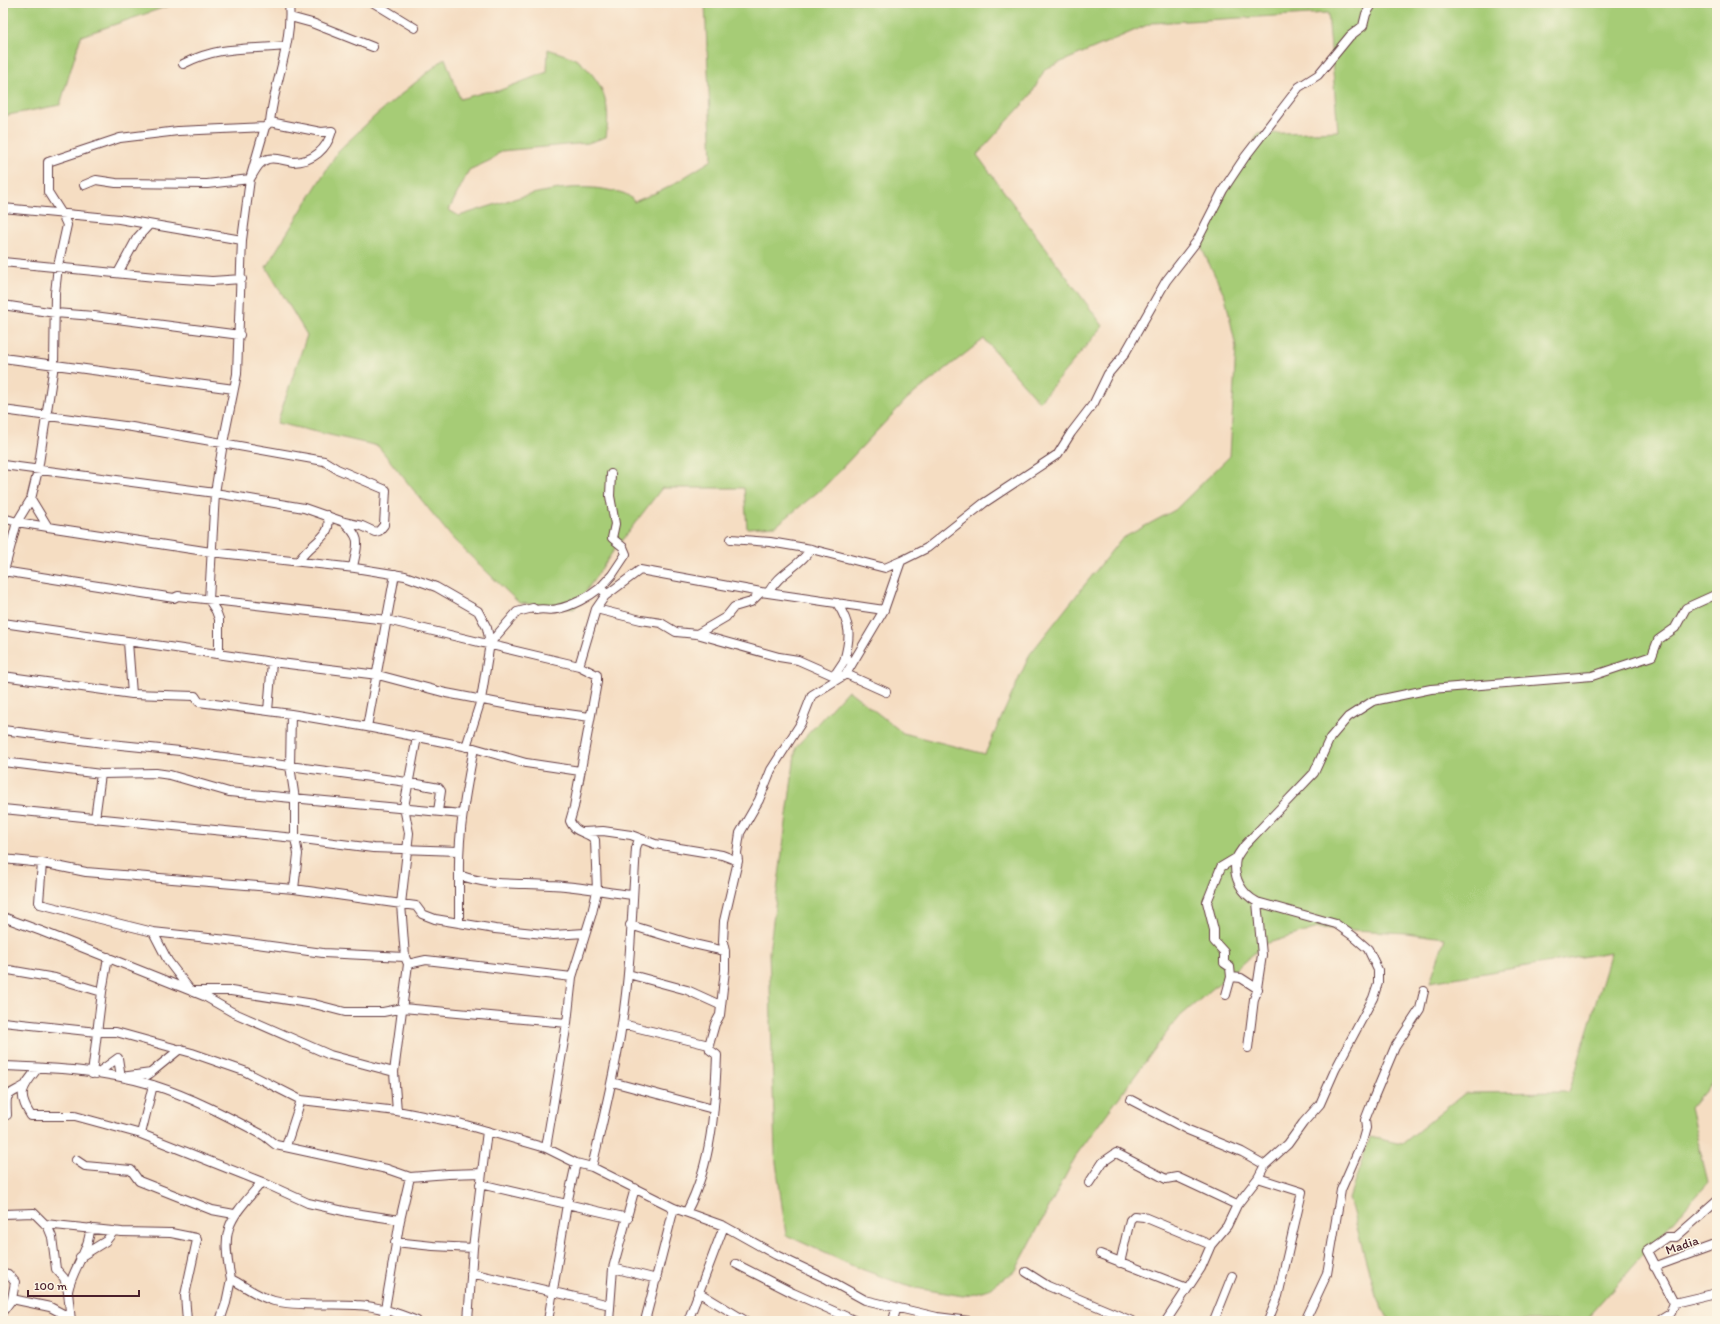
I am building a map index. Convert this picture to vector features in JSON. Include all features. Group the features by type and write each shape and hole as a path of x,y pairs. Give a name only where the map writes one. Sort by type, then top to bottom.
{"street":[{"path":"219,654 219,619 209,600 215,493 234,389 240,335 242,240 250,179 267,125 286,46 290,17 289,3"},
{"path":"374,3 415,28"},
{"path":"731,540 770,542 811,549 885,568 927,548 984,503 1058,454 1071,433 1094,403 1108,374 1124,355 1166,281 1197,241 1223,190 1245,157 1299,87 1318,74 1350,36 1363,26 1366,14 1374,3"},
{"path":"290,17 312,23 373,47"},
{"path":"183,64 213,52 230,49 286,46"},
{"path":"250,179 259,165 268,159 294,162 314,156 326,146 332,132 267,125 178,131 120,138 48,162 48,192 66,221 67,232 58,266 54,365 38,470 31,499 16,522 3,572 174,598 178,596 387,620 490,643 579,666 597,674 597,682 574,807 570,821 574,829 592,837 595,840 597,891 592,913 572,977 567,1023 546,1148"},
{"path":"84,185 96,180 116,183 207,184 250,179"},
{"path":"3,208 119,220 148,226 242,240"},
{"path":"118,273 137,238 148,226"},
{"path":"3,262 212,281 242,279"},
{"path":"3,305 55,313 94,316 240,335"},
{"path":"3,358 234,389"},
{"path":"3,410 132,427 324,460 337,469 386,490 384,526 382,529 375,532 304,508 215,493 3,465"},
{"path":"490,643 517,612 533,608 536,610 557,609 591,595 612,575 626,554 623,547 612,538 615,524 610,496 611,474"},
{"path":"31,499 48,527"},
{"path":"299,561 311,546 329,530 330,525 328,515"},
{"path":"3,518 16,522 212,552 353,567 395,574 436,587 478,612 487,628 490,643 481,700 470,748 462,814 458,851 459,922"},
{"path":"344,522 356,533 357,540 353,567"},
{"path":"697,634 726,617 734,607 751,602 806,557 811,549"},
{"path":"687,1211 695,1196 708,1156 717,1055 710,1050 710,1045 715,1024 720,1015 725,970 725,950 723,942 724,921 738,861 737,853 740,833 759,800 771,770 802,724 812,695 840,676 858,654 884,610 901,561"},
{"path":"579,666 596,609 607,594 640,570 764,592 884,610"},
{"path":"367,727 378,675 395,574"},
{"path":"600,588 607,594"},
{"path":"1226,995 1231,977 1230,967 1224,963 1224,952 1214,941 1214,930 1207,902 1221,867 1236,858 1257,831 1314,773 1330,738 1348,717 1373,701 1431,689 1592,676 1652,656 1658,640 1675,628 1686,608 1717,594"},
{"path":"837,603 847,618 849,643 840,676"},
{"path":"596,609 641,620 661,623 676,632 697,634 779,657 798,660 886,692"},
{"path":"3,623 272,662 378,675 446,693 481,700 590,717"},
{"path":"128,642 132,694"},
{"path":"844,661 858,654"},
{"path":"268,711 272,662"},
{"path":"3,676 132,694 195,696 199,702 291,714 367,727 470,748 526,763 580,771"},
{"path":"291,714 290,766 295,799 295,838 298,854 294,889"},
{"path":"3,730 407,782 441,789 438,812"},
{"path":"397,1111 394,1072 404,1008 406,960 401,904 409,849 408,825 404,807 407,782 416,737"},
{"path":"3,762 101,774 170,775 229,792 295,799 404,807 462,814"},
{"path":"95,819 101,774"},
{"path":"3,809 295,838 373,848 458,851"},
{"path":"581,832 603,831 631,835 642,840 722,855 738,861"},
{"path":"592,1167 612,1082 622,1024 628,974 636,848 642,840"},
{"path":"1166,1321 1201,1268 1212,1245 1227,1226 1237,1205 1266,1165 1288,1144 1320,1104 1342,1056 1373,998 1378,983 1378,970 1368,949 1336,924 1257,902 1247,896 1240,886 1237,877 1236,858"},
{"path":"3,859 42,863 86,872 294,889 418,907 422,914 426,917 495,929 552,935 585,934"},
{"path":"42,863 38,898 40,904 153,932 323,953 406,960 426,960 572,977"},
{"path":"459,875 476,881 505,884 548,885 632,895"},
{"path":"1248,1048 1254,999 1262,955 1257,902"},
{"path":"3,917 108,957 191,991 232,1012 330,1055 394,1072"},
{"path":"630,925 689,943 725,950"},
{"path":"153,932 168,961 191,991"},
{"path":"94,1074 97,1032 108,957"},
{"path":"3,969 55,978 102,992"},
{"path":"628,974 687,990 720,1006"},
{"path":"1231,977 1241,978 1257,988"},
{"path":"191,991 231,991 314,1004 345,1012 384,1012 404,1008 567,1023"},
{"path":"1305,1321 1327,1274 1341,1190 1362,1142 1366,1128 1365,1120 1395,1047 1420,1009 1424,991"},
{"path":"3,1022 97,1032 116,1032 180,1049 244,1071 301,1100 397,1111 487,1131 546,1148 576,1163 592,1167 674,1208 687,1211 724,1226 776,1255 827,1279 865,1300 936,1319 969,1321"},
{"path":"622,1024 710,1045"},
{"path":"140,1082 180,1049"},
{"path":"94,1074 118,1058 121,1077"},
{"path":"3,1066 38,1068 121,1077 153,1085 202,1105 261,1134 276,1145 387,1169 410,1177 481,1173"},
{"path":"3,1115 7,1114 7,1097 9,1093 24,1086 38,1068"},
{"path":"121,1077 151,1073"},
{"path":"612,1082 713,1108"},
{"path":"141,1134 153,1085"},
{"path":"24,1086 23,1103 31,1116 75,1116 141,1134 262,1182 308,1203 322,1207 400,1220"},
{"path":"286,1146 301,1100"},
{"path":"1131,1100 1188,1130 1242,1152 1266,1165"},
{"path":"468,1321 473,1248 487,1131"},
{"path":"1089,1184 1103,1162 1116,1153 1166,1179 1176,1177 1237,1205"},
{"path":"76,1160 85,1166 131,1170 139,1181 212,1210 234,1214"},
{"path":"548,1321 567,1204 576,1163"},
{"path":"383,1321 395,1242 410,1177"},
{"path":"1258,1178 1302,1192 1278,1296 1268,1321"},
{"path":"220,1321 226,1303 231,1278 226,1256 225,1239 234,1214 262,1182"},
{"path":"480,1184 628,1218"},
{"path":"609,1321 614,1268 635,1188"},
{"path":"1674,1303 1654,1267 1647,1250 1667,1237 1676,1237 1717,1201"},
{"path":"645,1321 674,1208"},
{"path":"3,1214 34,1213 45,1224 52,1238 56,1269 64,1278 68,1292 71,1320"},
{"path":"1120,1263 1130,1220 1134,1216 1144,1217 1212,1245"},
{"path":"45,1224 114,1231 171,1233 197,1239 185,1295 187,1321"},
{"path":"688,1321 724,1226"},
{"path":"68,1292 80,1257 90,1236 90,1228"},
{"path":"80,1257 106,1241 114,1231"},
{"path":"395,1242 473,1248"},
{"name":"Madia","path":"1654,1267 1717,1244"},
{"path":"1100,1254 1187,1288"},
{"path":"736,1264 793,1293 856,1321"},
{"path":"614,1268 657,1279"},
{"path":"1026,1272 1059,1291 1132,1321"},
{"path":"3,1273 8,1274 15,1282 12,1299 3,1311"},
{"path":"471,1273 610,1304"},
{"path":"1214,1321 1232,1276"},
{"path":"231,1278 259,1296 273,1301 357,1305 385,1309 417,1321"},
{"path":"698,1292 746,1321"},
{"path":"1674,1303 1717,1293"},
{"path":"12,1299 50,1307 71,1320"},
{"path":"1656,1321 1670,1313 1674,1303"},
{"path":"893,1321 896,1309"}],"green space":[{"path":"3,3 177,3 81,36 60,105 3,116"},
{"path":"705,3 1717,3 1717,1077 1690,1109 1708,1182 1585,1321 1389,1321 1373,1287 1349,1198 1370,1137 1402,1144 1465,1093 1569,1092 1611,952 1430,982 1445,938 1406,933 1318,928 1265,944 1177,1019 1077,1154 1016,1270 989,1289 963,1296 910,1287 853,1266 786,1235 775,1155 769,952 796,747 848,690 903,733 985,754 1030,654 1121,539 1175,510 1230,456 1236,347 1225,296 1199,243 1258,134 1338,131 1328,13 1152,23 1045,69 1031,95 977,155 1103,326 1039,402 984,339 907,399 824,487 776,526 747,528 744,488 662,488 612,553 574,609 519,603 453,539 378,446 277,423 307,335 266,267 338,151 375,116 445,58 460,99 485,92 498,91 547,72 548,49 573,58 580,62 588,70 601,87 607,105 608,115 606,137 588,143 501,151 491,160 469,170 449,210 459,216 516,198 555,190 594,188 616,191 628,195 634,202 667,188 712,160"}]}
